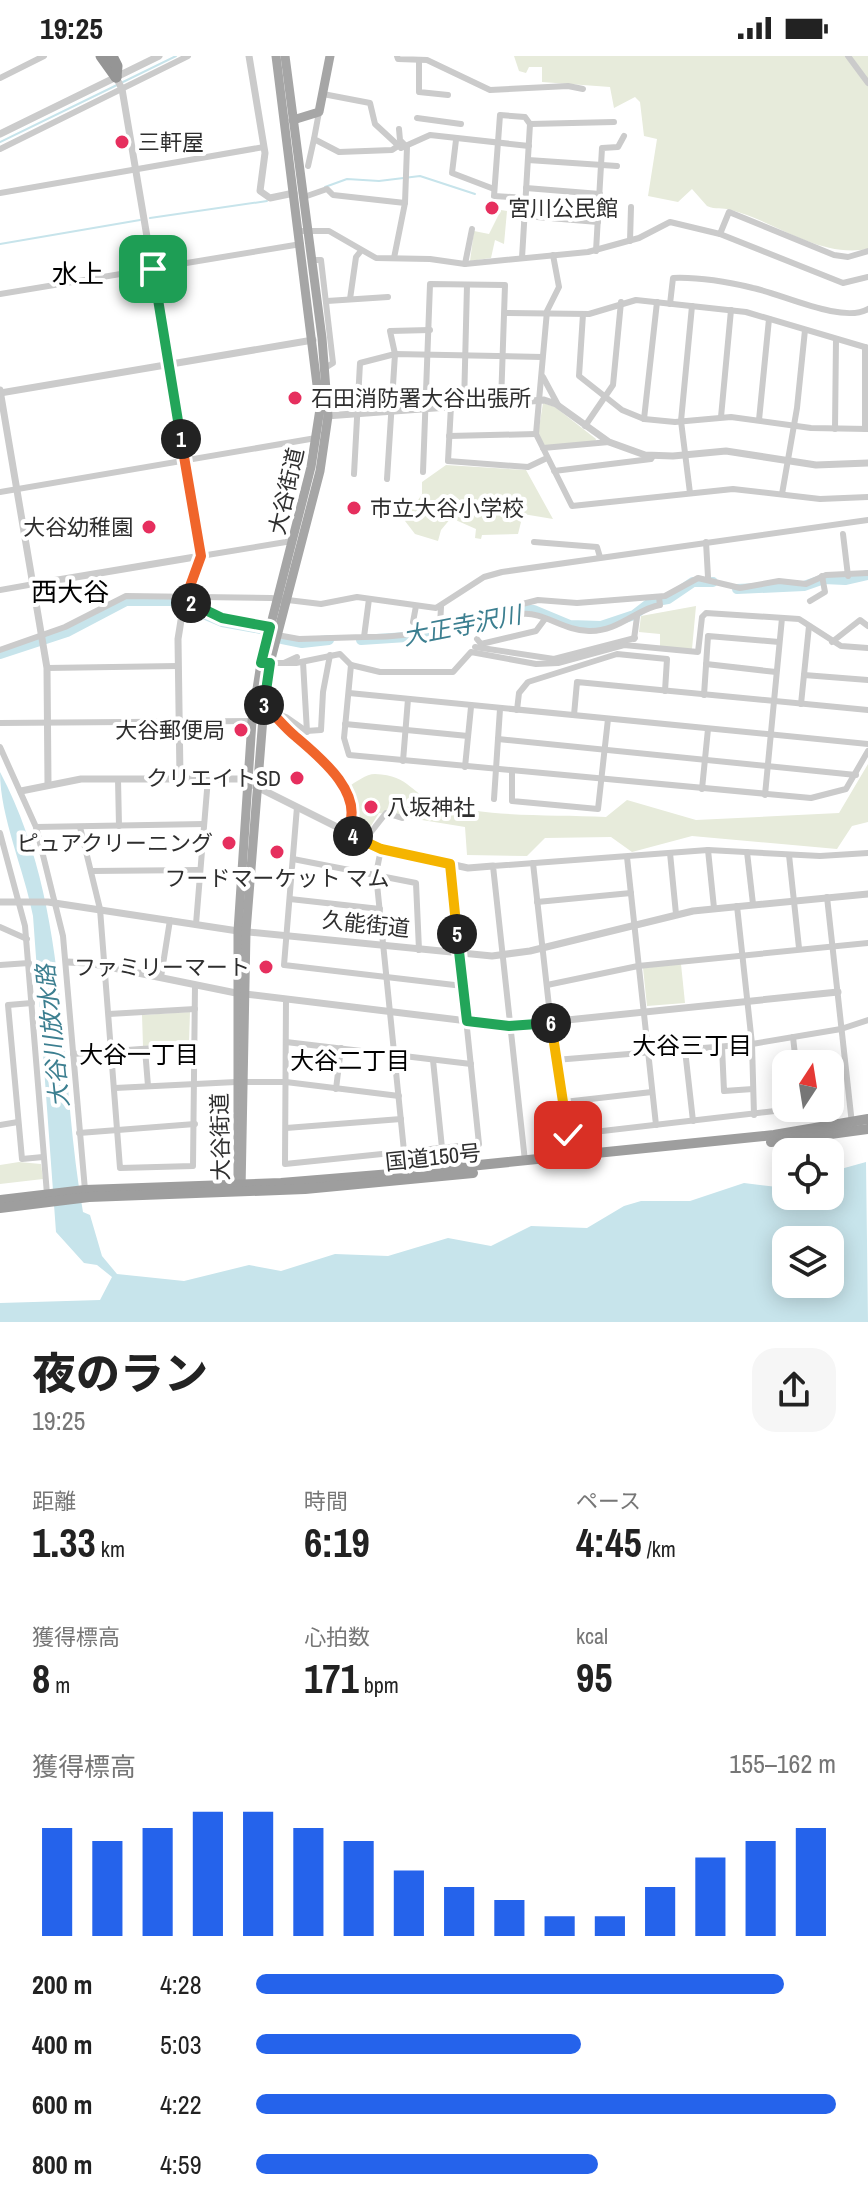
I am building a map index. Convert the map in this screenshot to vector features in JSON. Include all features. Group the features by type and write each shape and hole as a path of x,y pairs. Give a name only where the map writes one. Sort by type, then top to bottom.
{"highway":[{"path":"101,56 119,83"},
{"path":"112,56 119,83"},
{"path":"852,1127 868,1119"},
{"name":"国道150号","path":"0,1200 81,1193 433,1177 852,1127"},
{"name":"国道150号","path":"240,1187 852,1127 868,1129"},
{"name":"国道150号","path":"0,1208 49,1196"}],"main road":[{"name":"大谷街道","path":"276,56 299,195"},
{"name":"大谷街道","path":"240,1187 240,993 253,784 252,721 282,599 320,471 324,416 325,368 311,260 303,231 285,56"},
{"path":"293,120 319,112 330,56"},
{"name":"大谷街道","path":"282,599 324,416 301,244 303,231"},
{"name":"大谷街道","path":"253,784 268,708 265,663"}],"street":[{"path":"0,78 44,56"},
{"path":"0,149 119,83 159,56"},
{"path":"0,134 188,56"},
{"path":"249,56 264,147 262,196 299,195 327,189 333,195 405,203"},
{"path":"397,56 398,59 427,60 490,90 568,86 583,89"},
{"path":"848,56 868,83"},
{"path":"419,60 419,92 448,95"},
{"path":"119,83 201,556 185,602 178,666 180,778"},
{"path":"323,94 370,103 375,124 398,146 407,147 424,137 529,146"},
{"path":"308,166 319,112"},
{"path":"522,258 525,216 526,198 526,188 530,124 525,117 500,115 494,196 526,198"},
{"path":"417,118 461,124"},
{"path":"442,137 445,122"},
{"path":"530,124 614,122"},
{"path":"394,258 405,203 407,174 407,147 400,140 399,129"},
{"path":"596,251 602,148 618,147 624,136"},
{"path":"314,139 339,152 392,150 398,146"},
{"path":"456,140 452,173 494,189"},
{"path":"0,193 264,147"},
{"path":"528,160 617,166"},
{"path":"526,188 600,194"},
{"path":"630,241 631,207"},
{"path":"720,234 729,212 834,255 848,257 868,251"},
{"path":"525,216 598,222"},
{"path":"303,231 329,231 360,252 376,258 465,264 596,251 630,241 666,222 720,234 843,283 868,277"},
{"path":"465,264 472,229"},
{"path":"0,294 301,244"},
{"path":"350,299 356,257 360,252"},
{"path":"553,255 559,287 547,311 536,434 572,506 739,489 820,499 868,497"},
{"path":"311,260 321,260 327,301 333,363 325,368"},
{"path":"670,304 673,278 687,277 752,287 836,312 859,314 868,309"},
{"path":"423,472 430,354 430,284 505,285 501,403"},
{"path":"464,405 467,285"},
{"path":"327,301 388,297"},
{"path":"505,313 547,311 583,314 621,302 657,302 731,310 867,347 867,429 794,426 721,417 681,421 644,419 606,398 584,381 577,370 583,314"},
{"path":"585,426 613,385 621,302"},
{"path":"644,419 657,302"},
{"path":"690,493 681,421 692,306"},
{"path":"721,417 731,310"},
{"path":"759,420 769,319"},
{"path":"387,479 395,354 390,331 430,330"},
{"path":"782,494 794,426 805,330"},
{"path":"835,429 836,339"},
{"path":"48,784 47,668 0,392 313,340"},
{"path":"354,474 360,363 395,354 542,357"},
{"path":"542,357 545,384 561,407 609,442 626,450 653,456 735,452 824,465 868,463"},
{"path":"324,416 539,400 561,407"},
{"path":"451,406 448,461 528,467 547,458"},
{"path":"449,436 536,434"},
{"path":"0,492 317,438"},
{"path":"543,448 609,442"},
{"path":"623,462 626,450"},
{"path":"554,471 651,459 653,456"},
{"path":"0,650 42,637 126,596 185,602 282,599 321,604 351,597 441,607 484,577 600,557 868,520"},
{"path":"843,534 848,576"},
{"path":"0,590 293,541"},
{"path":"534,542 597,547 600,557"},
{"path":"706,542 708,577"},
{"path":"520,610 558,626 590,632 637,617 656,600 688,581 708,577 740,588 779,581 806,584 822,578 868,573"},
{"path":"810,601 823,597 822,578"},
{"path":"364,637 369,599"},
{"path":"185,602 222,618 299,639 408,635 440,625 520,610 538,600 577,603 656,600"},
{"path":"413,622 416,606"},
{"path":"440,625 441,607"},
{"path":"520,610 525,632"},
{"path":"351,665 380,672 453,672 471,652 536,664 558,663 633,646 698,652 702,617 706,613 799,619 832,642 868,648"},
{"path":"633,646 637,617"},
{"path":"765,795 782,618"},
{"path":"477,639 481,644 536,631 545,619"},
{"path":"832,642 860,620 868,626"},
{"path":"801,704 809,626"},
{"path":"843,634 850,647"},
{"path":"704,695 708,636 779,642"},
{"path":"475,647 554,659 635,638"},
{"path":"517,710 519,693 528,682 617,654 667,659 665,691"},
{"path":"268,708 307,732 321,730 323,692 330,655"},
{"path":"265,663 345,656 351,665 344,738 349,755 765,795 824,797 846,789 868,751"},
{"path":"300,660 307,732"},
{"path":"706,664 776,672"},
{"path":"47,668 178,666"},
{"path":"804,675 868,680"},
{"path":"574,715 577,682 868,710"},
{"path":"349,693 868,744"},
{"path":"403,761 408,699"},
{"path":"465,767 471,707"},
{"path":"268,708 293,735 318,753 348,796 353,816 346,832"},
{"path":"494,799 500,709"},
{"path":"512,771 512,801 592,811 600,805 608,719"},
{"path":"0,723 252,721"},
{"path":"345,724 468,736"},
{"path":"702,789 708,729"},
{"path":"498,739 856,775"},
{"path":"0,747 36,827 56,903 67,962 81,1193"},
{"path":"196,924 208,778"},
{"path":"21,791 48,784 118,779 208,778 253,784 381,849 468,868 708,850 789,855 868,853"},
{"path":"118,779 119,826"},
{"path":"297,807 284,965 463,986"},
{"path":"364,841 386,813 402,818"},
{"path":"36,827 204,824"},
{"path":"80,827 100,909 120,1168 193,1166 195,985"},
{"path":"0,833 27,939 43,1157 49,1196"},
{"path":"381,849 376,874 404,1151"},
{"path":"708,850 714,908"},
{"path":"747,852 753,904"},
{"path":"670,853 676,914"},
{"path":"789,855 799,948"},
{"path":"627,857 656,1125"},
{"path":"293,859 416,883 419,950"},
{"path":"533,863 555,1060 568,1135 772,1112"},
{"path":"286,999 285,1164 479,1144 450,864"},
{"path":"493,866 525,1161"},
{"path":"91,871 200,870"},
{"path":"537,902 631,893"},
{"name":"久能街道","path":"0,902 56,903 242,932 459,954 502,955 676,914 868,894"},
{"path":"827,897 852,1127"},
{"path":"290,899 380,909"},
{"path":"737,906 752,1044 754,1115"},
{"path":"161,977 170,920"},
{"path":"0,927 27,939"},
{"path":"547,985 638,966 868,943"},
{"path":"67,962 105,966 240,993 509,1026 838,992"},
{"path":"0,965 29,963"},
{"path":"32,1003 8,1005 10,1036 22,1159 43,1157"},
{"path":"109,1014 195,1009"},
{"path":"555,1060 752,1044 841,1029 868,1020"},
{"path":"0,1038 10,1036"},
{"path":"793,1037 794,1050"},
{"path":"286,1042 471,1064"},
{"path":"73,1054 195,1045"},
{"path":"722,1047 724,1091 753,1089"},
{"path":"336,1089 341,1048"},
{"path":"145,1049 148,1086"},
{"path":"685,1050 693,1121"},
{"path":"433,1060 442,1148"},
{"path":"115,1088 194,1082 286,1082 399,1096"},
{"path":"564,1102 652,1092"},
{"path":"286,1128 401,1119"},
{"path":"0,1125 18,1122"},
{"path":"79,1133 195,1124"}],"green space":[{"path":"514,56 868,56 868,249 850,250 815,244 748,215 707,206 692,189 678,202 648,196 657,139 644,136 640,102 635,97 614,108 610,87 542,82 542,67 529,67 526,73 519,71"},
{"path":"501,210 507,211 504,244 495,240 491,258 470,261 474,231 489,234"},
{"path":"543,403 555,407 596,439 595,442 545,446 538,434"},
{"path":"446,465 526,470 553,519 523,514 518,534 482,535 481,539 475,538 476,529 451,518 441,530 438,541 415,534 405,521 422,494 422,482"},
{"path":"696,606 692,649 660,647 660,634 639,632 641,616"},
{"path":"868,764 868,822 852,826 837,849 692,836 632,852 611,837 545,838 527,856 467,855 465,827 379,813 366,834 352,827 359,809 348,787 365,777 387,775 440,804 481,812 606,817 627,800 696,820 839,813"},
{"path":"681,964 685,1003 647,1006 643,968"},
{"path":"190,1012 189,1042 143,1046 142,1015"},
{"path":"19,1162 41,1164 43,1179 0,1184 0,1165"}],"water":[{"name":"大谷川放水路","path":"0,772 23,824 40,878 51,932 83,1212 90,1215 102,1256 117,1274 184,1281 249,1265 281,1271 335,1254 388,1256 448,1238 491,1246 531,1226 587,1228 624,1206 641,1201 690,1201 744,1183 772,1186 772,1210 844,1210 844,1168 866,1162 868,1322 0,1322 0,1303 100,1300 112,1277 97,1265 84,1263 56,1232 33,916 4,807"}],"waterway":[{"path":"123,82 176,56"},
{"path":"0,142 117,85"},
{"path":"325,187 347,179 379,181 420,176 475,194"},
{"path":"150,218 267,201"},
{"path":"0,244 140,220"},
{"name":"大正寺沢川","path":"737,589 804,586 824,579 845,580 868,575"},
{"name":"大正寺沢川","path":"361,640 422,636 524,610 534,610 570,625 601,626 634,615 651,602 668,599 693,582 713,582"},
{"name":"大正寺沢川","path":"0,654 67,632 126,601 172,601 222,622 261,629"},
{"name":"大正寺沢川","path":"282,639 302,643 329,640"}],"place":[{"name":"三軒屋","path":"122,142"},
{"name":"宮川公民館","path":"492,208"},
{"name":"石田消防署大谷出張所","path":"295,398"},
{"name":"市立大谷小学校","path":"354,508"},
{"name":"大谷幼稚園","path":"149,527"},
{"name":"大谷郵便局","path":"241,730"},
{"name":"クリエイトSD","path":"297,778"},
{"name":"八坂神社","path":"371,807"},
{"name":"ピュアクリーニング","path":"229,843"},
{"name":"フードマーケット マム","path":"277,852"},
{"name":"ファミリーマート","path":"266,967"}],"district":[{"name":"水上","path":"78,274"},
{"name":"西大谷","path":"70,592"},
{"name":"大谷三丁目","path":"692,1046"},
{"name":"大谷一丁目","path":"139,1055"},
{"name":"大谷二丁目","path":"350,1061"}],"route":[{"path":"153,269 201,556 185,600 222,618 246,620 270,627 261,663 270,663 264,705 293,735 318,753 333,772 352,807 353,816 346,832 381,849 450,864 467,1021 509,1026 551,1023 568,1135"}]}
